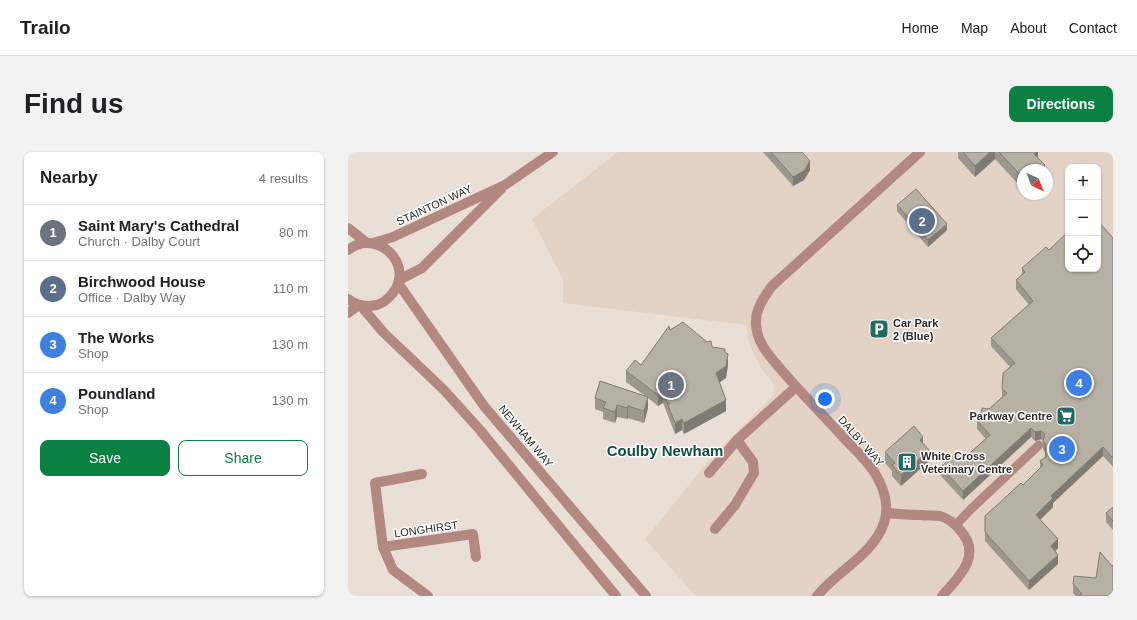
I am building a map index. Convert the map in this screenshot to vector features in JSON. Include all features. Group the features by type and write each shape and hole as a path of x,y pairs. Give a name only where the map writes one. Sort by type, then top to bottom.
{"street":[{"name":"STAINTON WAY","path":"348,250 358,244 370,243 393,237 505,185 553,152"},
{"name":"DALBY WAY","path":"887,513 886,500 877,477 869,466 765,351 759,339 756,321 761,302 772,286 920,152"},
{"name":"STAINTON WAY","path":"399,281 422,268 505,185"},
{"path":"348,228 370,243 382,246 396,261 399,270 399,281 394,292 384,301 371,306 360,305 348,299"},
{"name":"NEWHAM WAY","path":"399,281 484,406 646,596"},
{"path":"348,313 360,305"},
{"path":"360,305 383,332 444,390 480,430 616,596"},
{"path":"709,473 737,440 796,387"},
{"path":"715,529 735,505 754,473 753,462 737,440"},
{"path":"956,525 1039,445"},
{"name":"LONGHIRST","path":"422,474 375,483 382,547 393,570 428,596"},
{"path":"817,596 870,547 884,525 887,513 940,516 956,525 967,540 969,550 965,569 942,596"},
{"name":"LONGHIRST","path":"382,547 473,534 476,557"}],"shaded area":[{"path":"618,152 1113,152 1113,596 696,596 645,539 715,453 774,395 775,386 762,369 750,346 746,325 563,303 563,279 532,219"}],"building":[{"path":"771,152 802,152 810,161 804,171 793,177"},
{"path":"963,152 990,152 975,166"},
{"path":"999,152 1037,152 1034,154 1044,164 1017,164 1017,172"},
{"path":"916,189 947,224 928,240 897,205"},
{"name":"Parkway Centre","path":"1101,224 1113,238 1113,458 1103,447 1051,496 1053,498 1036,515 1058,539 1051,546 1058,555 1029,581 985,532 985,516 1021,483 1023,485 1043,465 1040,461 1046,457 1045,443 1043,441 1045,434 1041,431 1035,432 1031,428 963,491 941,467 957,452 963,459 990,435 977,420 981,416 982,408 989,409 1007,393 1002,389 1003,373 1015,363 991,338 1033,301 1016,280 1025,272 1022,268 1046,247 1049,250 1065,235 1065,272 1101,272"},
{"path":"683,322 707,342 711,341 712,347 725,349 725,352 728,354 726,366 716,373 726,400 684,423 682,419 675,423 667,403 670,404 666,401 663,392 658,395 626,371 635,360 641,365 669,326 670,330"},
{"path":"600,381 648,397 644,411 628,406 627,408 617,405 615,412 603,408 606,402 595,398"},
{"path":"914,426 923,437 920,440 929,450 901,475 892,465 895,463 885,452"},
{"path":"1113,507 1113,521 1106,513"},
{"path":"1100,552 1112,566 1113,565 1113,596 1079,596 1082,594 1073,584 1074,576 1096,578"}],"place":[{"name":"Birchwood House","path":"922,221"},
{"name":"Car Park 2 (Blue)","path":"879,329"},
{"name":"Poundland","path":"1079,383"},
{"name":"Saint Mary's Cathedral","path":"671,385"},
{"name":"Parkway Centre","path":"1066,416"},
{"name":"The Works","path":"1062,449"},
{"name":"White Cross Veterinary Centre","path":"907,462"}],"district":[{"name":"Coulby Newham","path":"665,450"}]}
